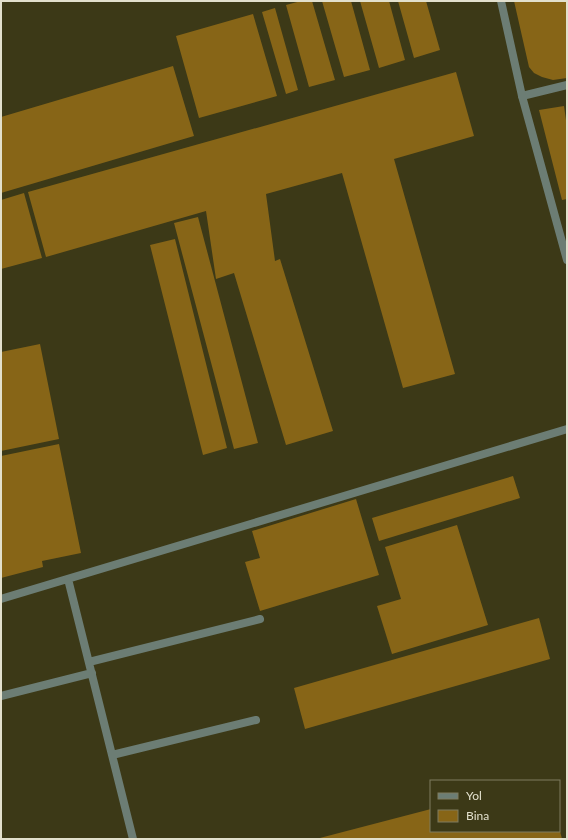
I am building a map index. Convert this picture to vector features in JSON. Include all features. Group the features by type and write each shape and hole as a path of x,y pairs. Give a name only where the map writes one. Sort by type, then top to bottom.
{"street":[{"path":"501,1 522,96 567,260"},
{"path":"522,96 567,86"},
{"path":"1,599 567,429"},
{"path":"68,579 133,839"},
{"path":"89,662 260,619"},
{"path":"1,696 92,673"},
{"path":"112,755 256,720"}],"building":[{"path":"301,1 312,1 335,80 309,87 286,5"},
{"path":"322,1 351,1 370,70 344,77"},
{"path":"360,1 389,1 405,60 379,68"},
{"path":"398,1 426,1 440,50 414,58"},
{"path":"514,1 567,1 567,78 553,80 542,77 534,73 529,67"},
{"path":"275,8 298,90 286,94 262,12"},
{"path":"253,14 277,96 199,118 176,36"},
{"path":"173,66 194,136 1,193 1,117"},
{"path":"456,72 474,136 394,159 455,374 403,388 342,173 266,194 275,261 280,259 333,431 286,445 234,273 216,279 206,211 46,257 28,192"},
{"path":"564,106 567,127 567,199 562,200 539,110"},
{"path":"24,193 42,258 1,269 1,200"},
{"path":"198,217 258,443 234,449 174,223"},
{"path":"175,239 227,448 203,455 150,245"},
{"path":"40,344 59,439 1,451 1,352"},
{"path":"59,444 81,553 42,561 43,567 1,578 1,456"},
{"path":"513,476 520,498 379,541 372,518"},
{"path":"356,499 379,575 260,611 245,562 260,558 252,531"},
{"path":"457,525 488,625 392,654 377,606 401,599 385,547"},
{"path":"539,618 550,659 305,729 294,688"},
{"path":"430,809 430,832 560,831 562,839 316,839"}]}
